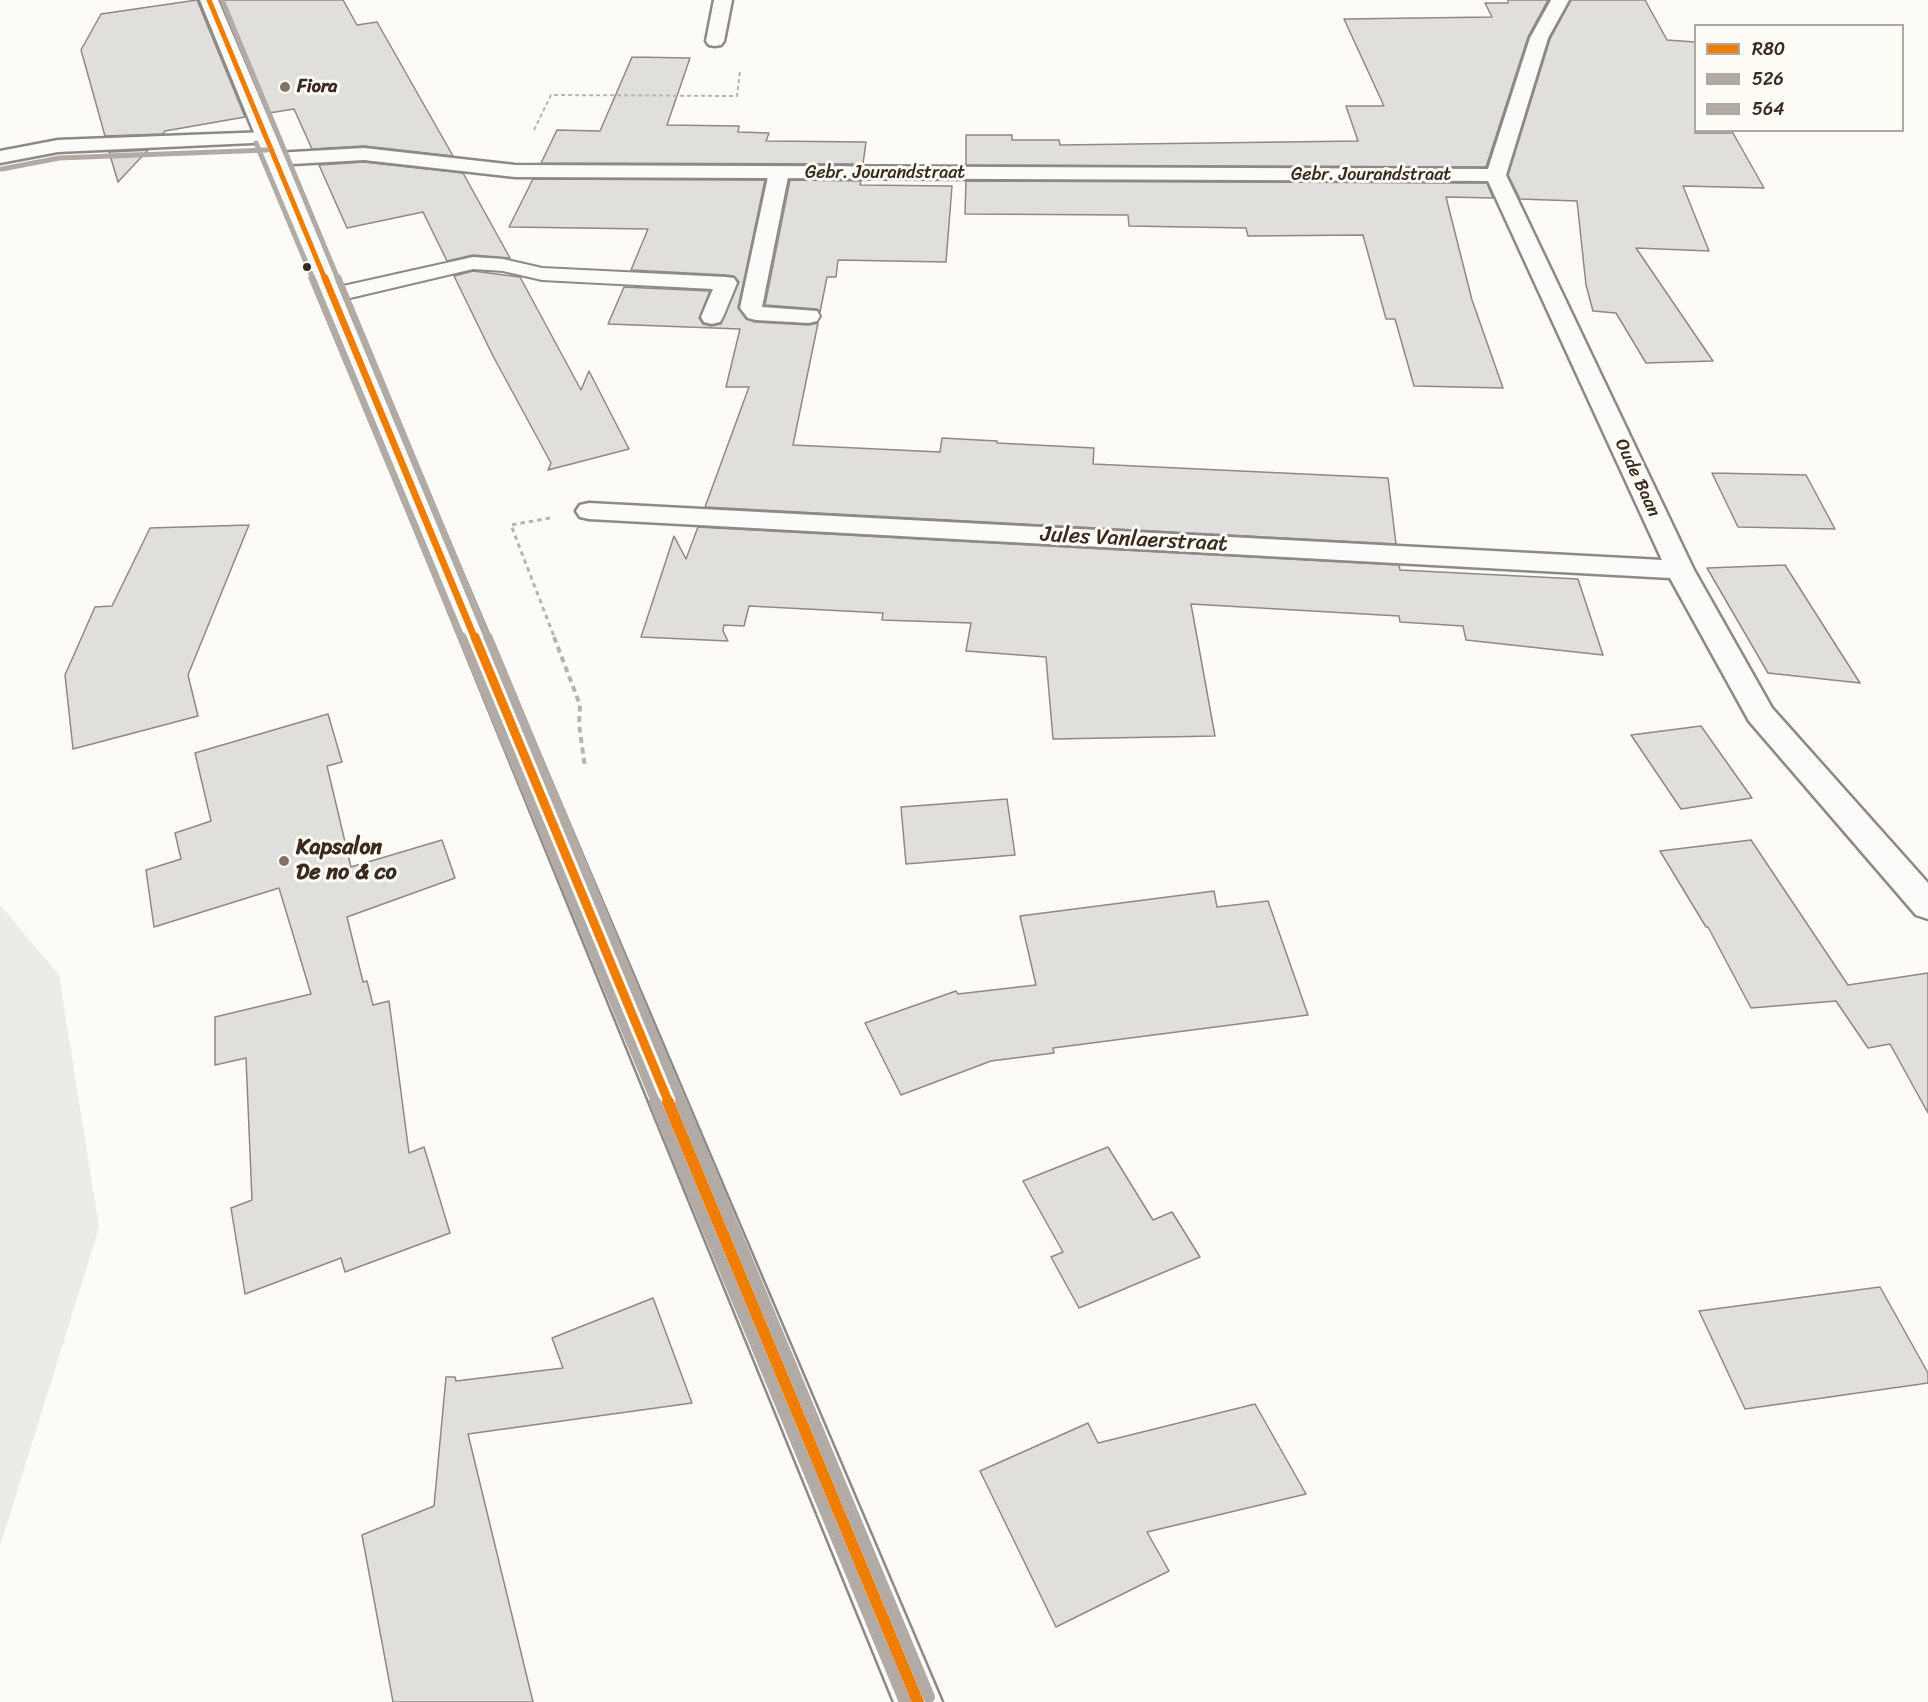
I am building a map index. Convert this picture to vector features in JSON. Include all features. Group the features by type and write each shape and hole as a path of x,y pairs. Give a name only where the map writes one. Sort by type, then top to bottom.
{"street":[{"path":"209,0 918,1702"},
{"path":"715,41 723,0"},
{"path":"1496,175 1539,38 1560,0"},
{"path":"0,157 68,145 267,138"},
{"name":"Gebr. Jourandstraat","path":"275,159 364,154 515,171 1496,175"},
{"name":"Oude Baan","path":"1496,175 1680,570 1760,714 1926,899"},
{"name":"Jules Vanlaerstraat","path":"589,511 1680,570"}],"lane":[{"path":"779,172 751,308 756,313 809,316"},
{"path":"333,295 473,263 503,265 542,274 726,283 712,317"}],"path":[{"path":"515,171 551,95 737,96 742,40 715,41"},
{"path":"511,525 580,705 579,724 585,771 549,814"}],"shaded area":[{"path":"0,905 59,975 99,1228 0,1546"}],"building":[{"path":"197,0 245,117 165,131 163,134 105,136 81,50 101,14"},
{"path":"220,0 343,0 357,25 377,22 453,156 364,146 312,149 294,109 269,113"},
{"path":"1508,0 1548,0 1528,37 1486,167 966,165 966,135 1012,135 1012,140 1059,140 1060,145 1358,141 1346,106 1384,106 1344,19 1492,17 1485,3 1508,3"},
{"path":"1571,0 1645,0 1667,40 1694,42 1694,132 1733,133 1764,188 1683,186 1709,251 1636,248 1713,361 1646,363 1616,313 1593,311 1586,285 1577,201 1520,199 1508,175 1550,39"},
{"path":"632,57 690,58 667,125 739,126 738,132 769,133 766,141 866,142 863,164 541,163 557,130 600,131"},
{"path":"148,150 118,182 109,152"},
{"path":"364,162 463,173 510,258 473,255 447,261 423,212 347,228 319,165"},
{"path":"533,179 765,180 738,308 746,319 755,322 809,325 818,323 793,445 940,452 942,438 997,441 997,443 1094,448 1093,464 1388,478 1396,544 705,507 749,387 726,387 740,329 608,324 624,287 710,291 699,318 703,324 711,326 721,324 739,282 734,276 726,275 631,270 648,229 509,227"},
{"path":"790,180 861,181 860,185 952,186 946,262 838,260 836,277 827,277 820,312 817,309 765,305"},
{"path":"966,181 1487,183 1493,198 1446,197 1472,300 1503,388 1414,386 1395,319 1386,319 1363,235 1248,236 1246,228 1129,226 1128,215 965,214"},
{"path":"473,271 520,277 581,390 589,371 629,449 548,470 551,463 493,356 454,276"},
{"path":"1712,473 1806,475 1835,529 1738,527"},
{"path":"249,525 188,675 198,716 73,749 65,675 95,607 112,606 150,528"},
{"path":"698,527 1399,565 1400,570 1578,579 1603,655 1466,640 1463,626 1400,622 1399,616 1191,604 1215,736 1053,739 1046,657 966,651 971,623 882,620 883,613 749,606 744,626 724,625 723,631 728,641 641,637 674,536 686,559"},
{"path":"1785,565 1860,683 1768,673 1707,568"},
{"path":"328,714 342,762 327,766 351,867 442,840 455,878 347,917 363,982 367,981 373,1005 389,1001 409,1153 424,1147 450,1233 345,1272 341,1258 245,1294 231,1208 252,1200 246,1058 215,1065 215,1017 311,994 279,888 154,927 146,870 181,859 175,833 211,821 195,753"},
{"path":"1701,726 1752,798 1681,809 1631,735"},
{"path":"1007,799 1015,855 906,864 901,807"},
{"path":"1751,840 1848,985 1928,973 1928,1113 1890,1044 1868,1048 1836,1001 1751,1008 1708,927 1660,851"},
{"path":"1214,891 1217,907 1268,901 1308,1015 1053,1048 1054,1053 991,1061 901,1095 865,1023 956,991 958,994 1036,985 1020,916"},
{"path":"1108,1147 1153,1220 1172,1212 1200,1257 1079,1308 1051,1257 1063,1252 1023,1181"},
{"path":"1880,1287 1928,1373 1928,1383 1745,1409 1699,1311"},
{"path":"653,1298 692,1403 468,1434 533,1702 393,1702 362,1535 434,1506 446,1377 455,1377 456,1381 563,1368 552,1338"},
{"path":"1255,1404 1306,1494 1147,1532 1169,1571 1056,1627 980,1471 1088,1423 1098,1443"}],"transit line":[{"name":"R80","path":"209,0 918,1702"},
{"name":"564","path":"222,0 929,1697"},
{"name":"526","path":"256,143 905,1702"},
{"name":"526","path":"2,169 59,158 267,150"}],"place":[{"name":"Fiora","path":"285,87"},
{"name":"Kapsalon De no & co","path":"284,861"}]}
